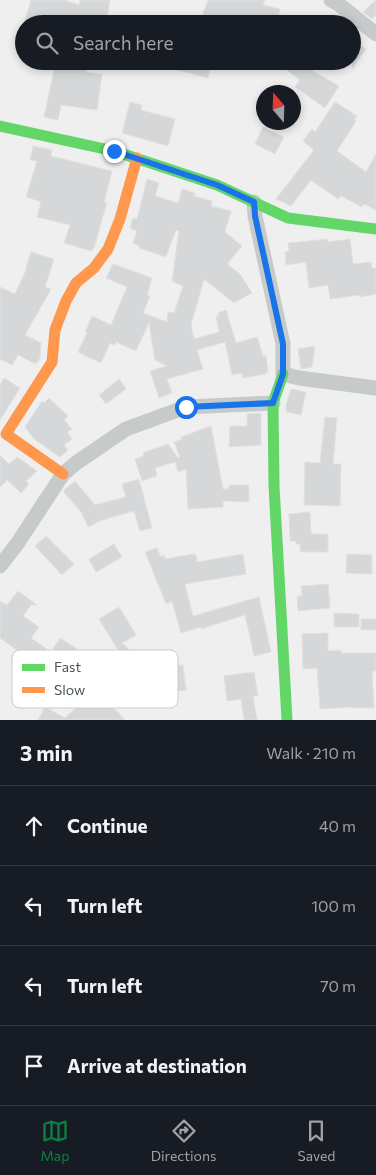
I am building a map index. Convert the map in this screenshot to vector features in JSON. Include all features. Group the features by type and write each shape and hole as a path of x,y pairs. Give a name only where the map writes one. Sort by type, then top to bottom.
{"street":[{"path":"331,0 352,15"},
{"path":"361,22 376,34"},
{"path":"0,126 114,151 137,158 217,185 288,218 376,229"},
{"path":"63,474 6,434 52,362 55,330 69,295 76,283 94,268 108,249 120,219 137,158"},
{"path":"254,202 255,216 283,344 283,374 273,403 274,486 287,720"},
{"path":"283,374 299,378 376,388"},
{"path":"0,566 17,544 63,474 126,429 186,407 273,403"}],"building":[{"path":"31,0 64,0 79,5 80,0 110,0 108,15 27,15"},
{"path":"208,0 265,0 263,5 280,9 279,15 202,15"},
{"path":"376,0 376,15 372,19 363,12"},
{"path":"361,46 366,49 361,56"},
{"path":"54,70 86,70 86,72 102,74 97,110 61,105 58,120 44,117"},
{"path":"177,70 210,70 208,78"},
{"path":"287,70 311,70 339,86 325,108 301,91 301,85 296,85 300,80"},
{"path":"130,102 142,105 141,110 175,119 168,146 122,133"},
{"path":"335,102 357,116 354,120 356,121 337,151 366,172 376,154 376,210 364,204 362,207 341,196 338,199 311,180 291,206 276,199 314,150 303,141 312,129 315,132"},
{"path":"262,130 269,130 284,137 275,154 255,144"},
{"path":"33,146 52,150 51,156 112,171 104,202 107,202 94,248 91,251 64,243 70,225 37,217 41,202 26,197 37,161 30,160"},
{"path":"147,179 159,183 155,196 178,203 182,189 195,193 194,196 212,201 211,206 231,211 225,232 242,246 227,264 240,274 252,293 234,303 204,279 191,325 194,339 219,332 216,316 219,316 218,313 226,310 236,343 257,337 263,356 266,356 268,372 266,374 242,378 242,373 232,375 225,342 197,350 203,369 167,379 172,393 159,398 150,371 167,366 155,360 149,323 136,351 116,342 115,345 110,343 101,363 78,352 87,333 85,332 92,316 111,325 127,287 106,278 113,264 152,278 147,295 150,296 143,313 167,322 168,312 174,313 183,286 172,281 179,231 176,230 166,257 139,248 140,246 133,243 137,231 130,228 133,218 137,219"},
{"path":"328,239 328,242 350,239 353,264 371,262 372,268 376,268 376,294 330,299 328,285 309,288 306,262 286,265 285,252 289,251 288,243"},
{"path":"31,252 54,259 45,287 51,289 25,335 41,343 40,358 36,364 18,355 12,365 0,359 0,287 15,294 27,268"},
{"path":"315,346 312,367 301,369 298,349"},
{"path":"4,378 20,388 0,420 0,385"},
{"path":"119,379 126,389 106,404 99,395"},
{"path":"291,389 306,392 301,415 286,412"},
{"path":"49,398 68,416 64,420 72,429 67,432 72,439 64,445 68,450 60,457 34,439 25,427 42,401 44,403"},
{"path":"261,413 261,445 229,447 230,426 247,426 247,414"},
{"path":"325,417 337,418 333,464 341,464 340,506 304,505 305,462 320,463"},
{"path":"211,426 223,489 229,489 229,485 249,485 249,502 223,501 223,507 188,509 186,469 178,472 175,462 155,468 157,476 142,481 135,459 144,456 143,453 168,444 178,458 180,457 174,442 182,439 181,437"},
{"path":"0,455 9,464 17,457 37,471 26,481 29,484 21,493 7,480 0,487"},
{"path":"139,479 152,528 140,531 134,511 102,520 88,527 81,512 63,491 75,481 95,505 126,497 122,484"},
{"path":"310,512 311,534 328,534 328,552 300,552 300,544 296,544 296,541 290,541 289,514"},
{"path":"46,536 74,564 62,575 35,546"},
{"path":"114,544 122,557 96,572 89,559"},
{"path":"157,548 161,557 164,555 165,559 193,554 196,555 197,562 243,554 246,574 185,584 193,616 259,597 271,652 254,656 245,615 201,629 201,627 181,633 172,601 166,604 145,552"},
{"path":"347,554 372,555 372,574 346,573"},
{"path":"328,584 330,608 298,611 297,596 302,596 301,586"},
{"path":"18,591 37,605 31,605 23,616 39,627 31,638 48,650 17,650 0,638 0,601 7,605"},
{"path":"119,607 136,635 122,643 130,650 118,650 99,619"},
{"path":"334,613 359,614 359,627 334,627"},
{"path":"361,619 376,619 376,630 361,630"},
{"path":"328,633 328,651 341,650 341,653 376,653 376,671 372,671 374,708 320,709 317,668 303,669 302,634"},
{"path":"60,638 76,650 52,650"},
{"path":"183,665 186,690 178,691 178,666"},
{"path":"254,672 258,696 253,696 257,720 244,720 241,699 227,701 224,676"},
{"path":"44,708 65,718 76,708 114,708 125,720 38,720"}],"traffic: fast":[{"path":"0,126 114,151 217,185 288,218 376,229"},
{"path":"283,374 273,403 274,486 287,720"}],"traffic: slow":[{"path":"63,474 6,434 52,362 55,330 66,301 76,283 94,268 108,249 120,219 137,158"}],"route":[{"path":"114,151 217,185 254,202 255,216 283,344 283,374 273,403 186,407"}]}
